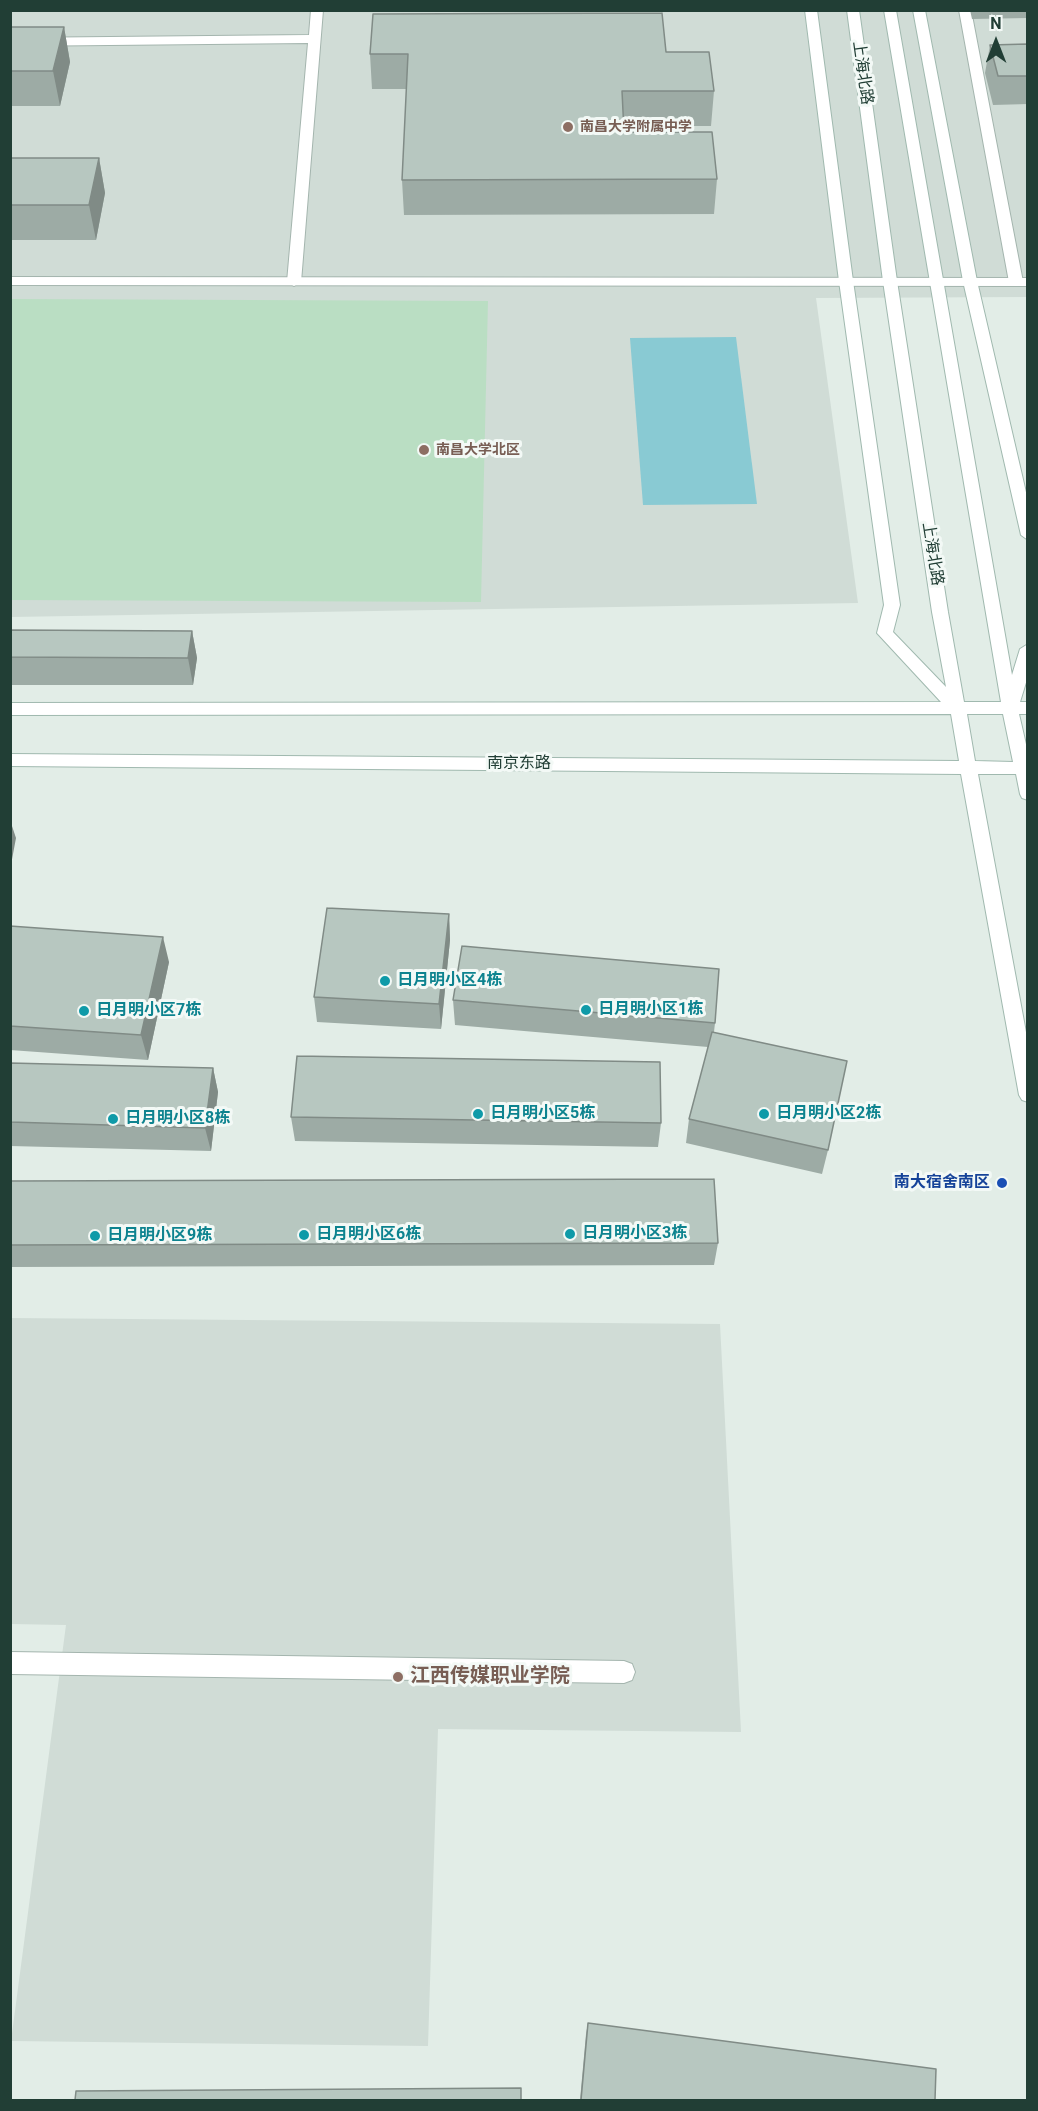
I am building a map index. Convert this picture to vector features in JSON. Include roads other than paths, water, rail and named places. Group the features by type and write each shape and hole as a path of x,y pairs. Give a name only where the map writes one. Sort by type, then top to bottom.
{"main road":[{"path":"294,282 316,10"},
{"path":"811,10 846,281 892,605 885,633 957,709"},
{"name":"上海北路","path":"854,10 890,281 957,709 1028,1095"},
{"path":"890,10 1010,708 1025,768 1028,794"},
{"path":"919,10 969,281 1028,535"},
{"path":"10,281 1022,282 965,10"},
{"path":"10,42 314,39"},
{"path":"1010,708 1028,649"},
{"path":"10,709 1028,708"},
{"name":"南京东路","path":"10,760 1025,768"},
{"path":"10,1663 624,1672"}],"water":[{"path":"736,337 757,504 643,505 630,338"}],"place":[{"name":"南昌大学附属中学","path":"568,127"},
{"name":"南昌大学北区","path":"424,450"},
{"name":"日月明小区4栋","path":"385,981"},
{"name":"日月明小区1栋","path":"586,1010"},
{"name":"日月明小区7栋","path":"84,1011"},
{"name":"日月明小区5栋","path":"478,1114"},
{"name":"日月明小区2栋","path":"764,1114"},
{"name":"日月明小区8栋","path":"113,1119"},
{"name":"南大宿舍南区","path":"1002,1183"},
{"name":"日月明小区3栋","path":"570,1234"},
{"name":"日月明小区6栋","path":"304,1235"},
{"name":"日月明小区9栋","path":"95,1236"},
{"name":"江西传媒职业学院","path":"398,1677"}]}
